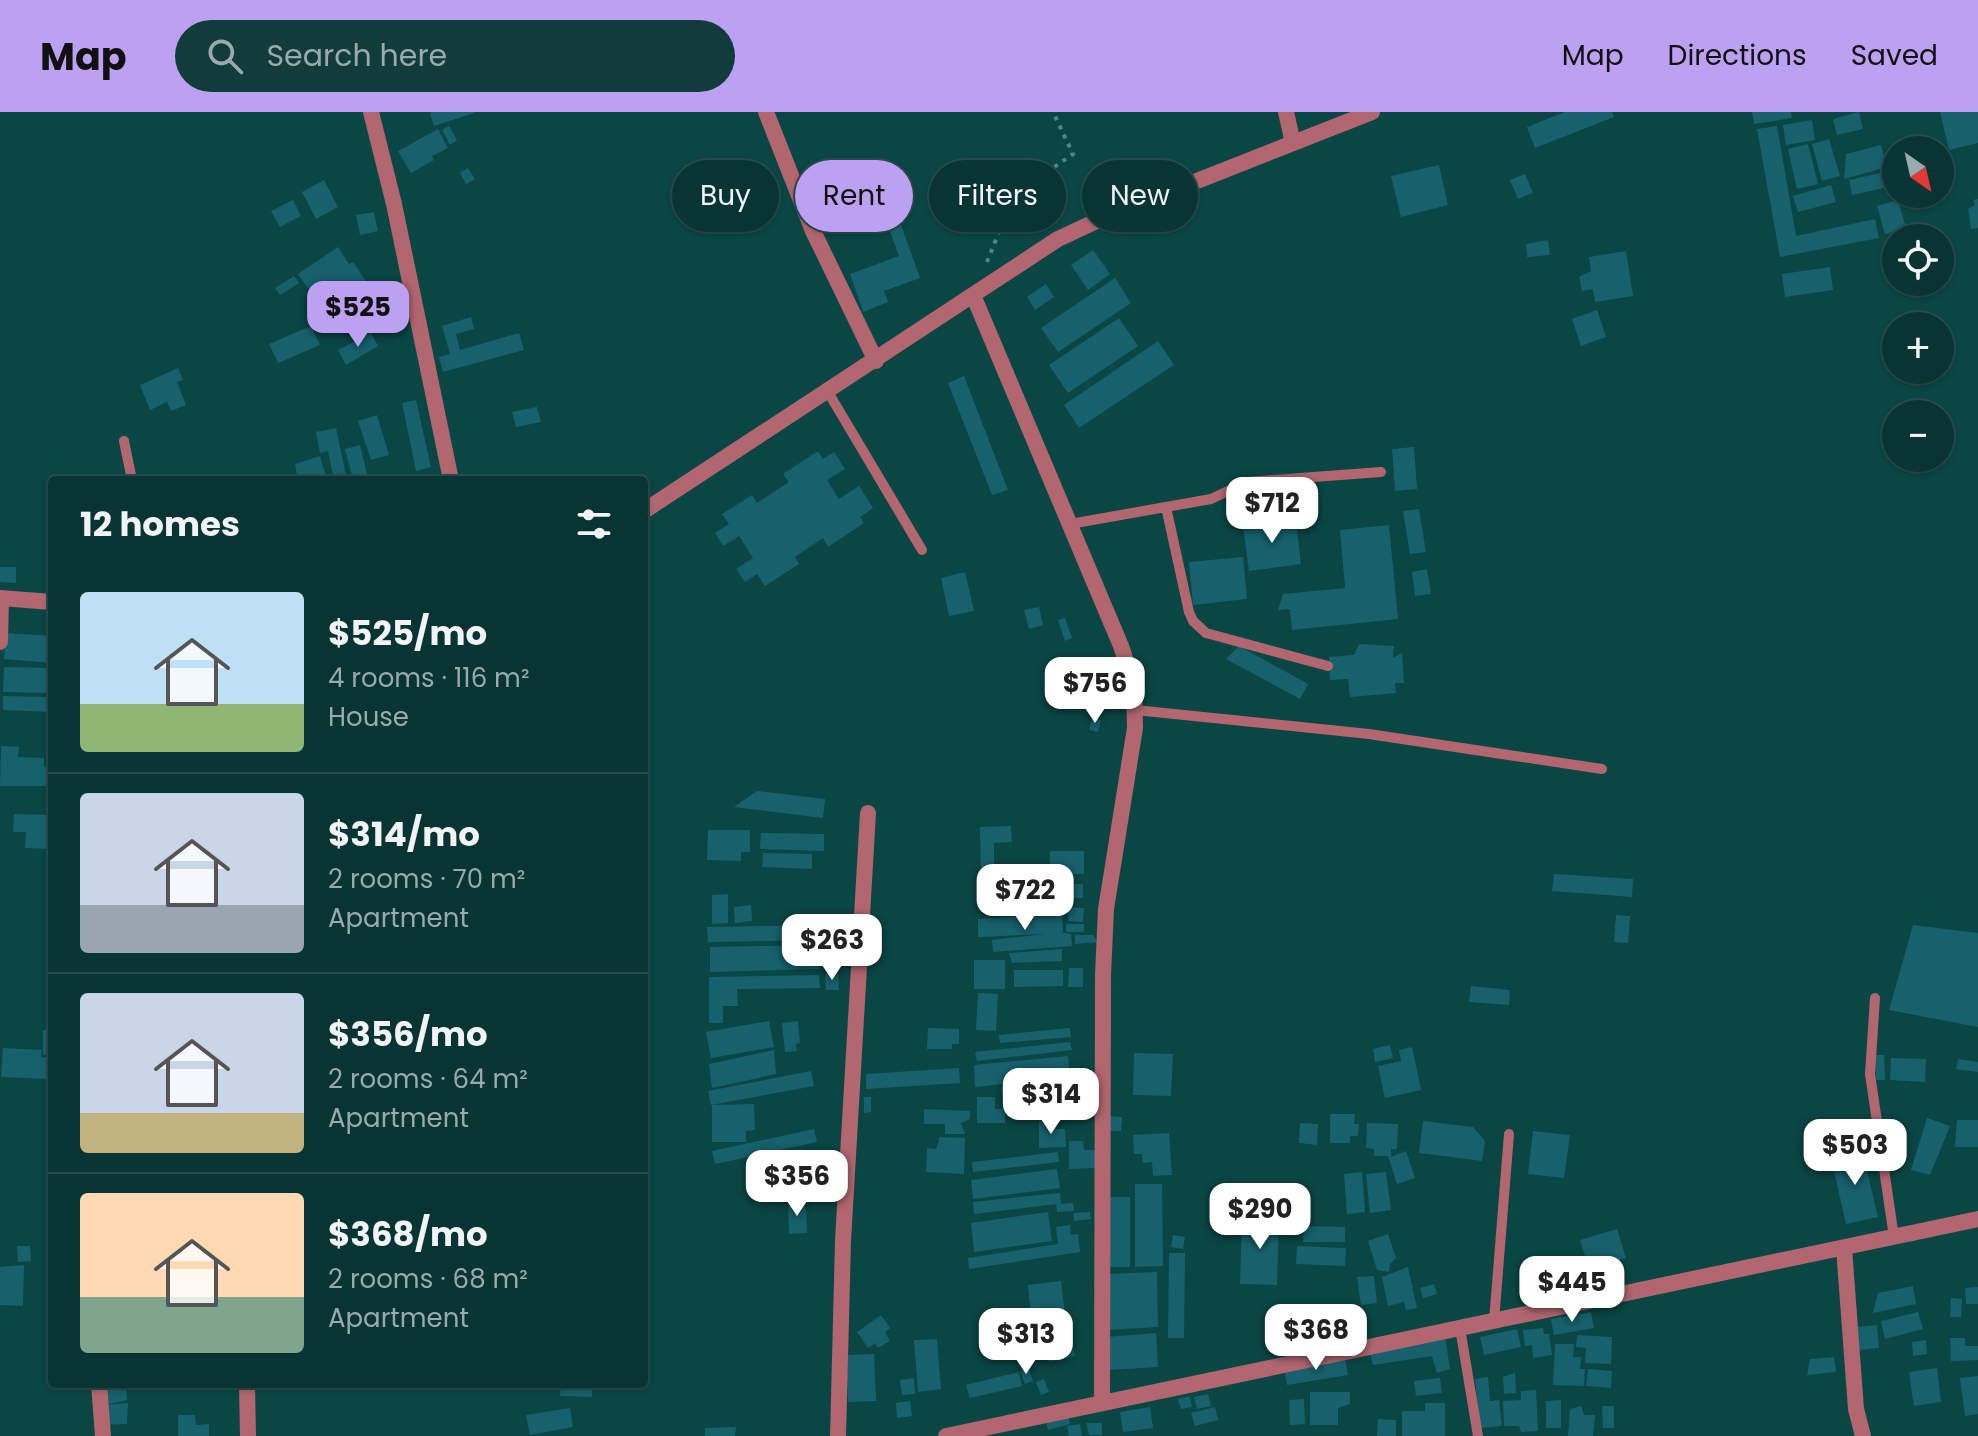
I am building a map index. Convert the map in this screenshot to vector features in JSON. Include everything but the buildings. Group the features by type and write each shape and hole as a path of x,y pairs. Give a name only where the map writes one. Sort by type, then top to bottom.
{"street":[{"path":"371,112 394,204 450,476"},
{"path":"766,112 813,231 876,361"},
{"path":"1286,112 1293,143"},
{"path":"648,508 1058,239 1103,218 1372,112"},
{"path":"973,295 1121,646 1134,685 1135,728 1106,909 1103,975 1102,1402"},
{"path":"0,642 0,598 48,602"},
{"path":"838,1436 843,1241 868,813"},
{"path":"946,1436 1978,1219"},
{"path":"1844,1248 1856,1409 1863,1436"},
{"path":"99,1388 103,1436"},
{"path":"247,1388 248,1436"}],"lane":[{"path":"828,392 922,550"},
{"path":"124,441 131,476"},
{"path":"1070,524 1211,499 1247,482 1381,472"},
{"path":"1166,507 1189,612 1199,628 1206,633 1328,666"},
{"path":"1135,710 1369,734 1602,769"},
{"path":"1875,998 1871,1087 1894,1237"},
{"path":"1494,1321 1509,1134"},
{"path":"1460,1328 1478,1436"}],"path":[{"path":"973,295 1009,207 1040,177 1073,154 1053,112"}]}
